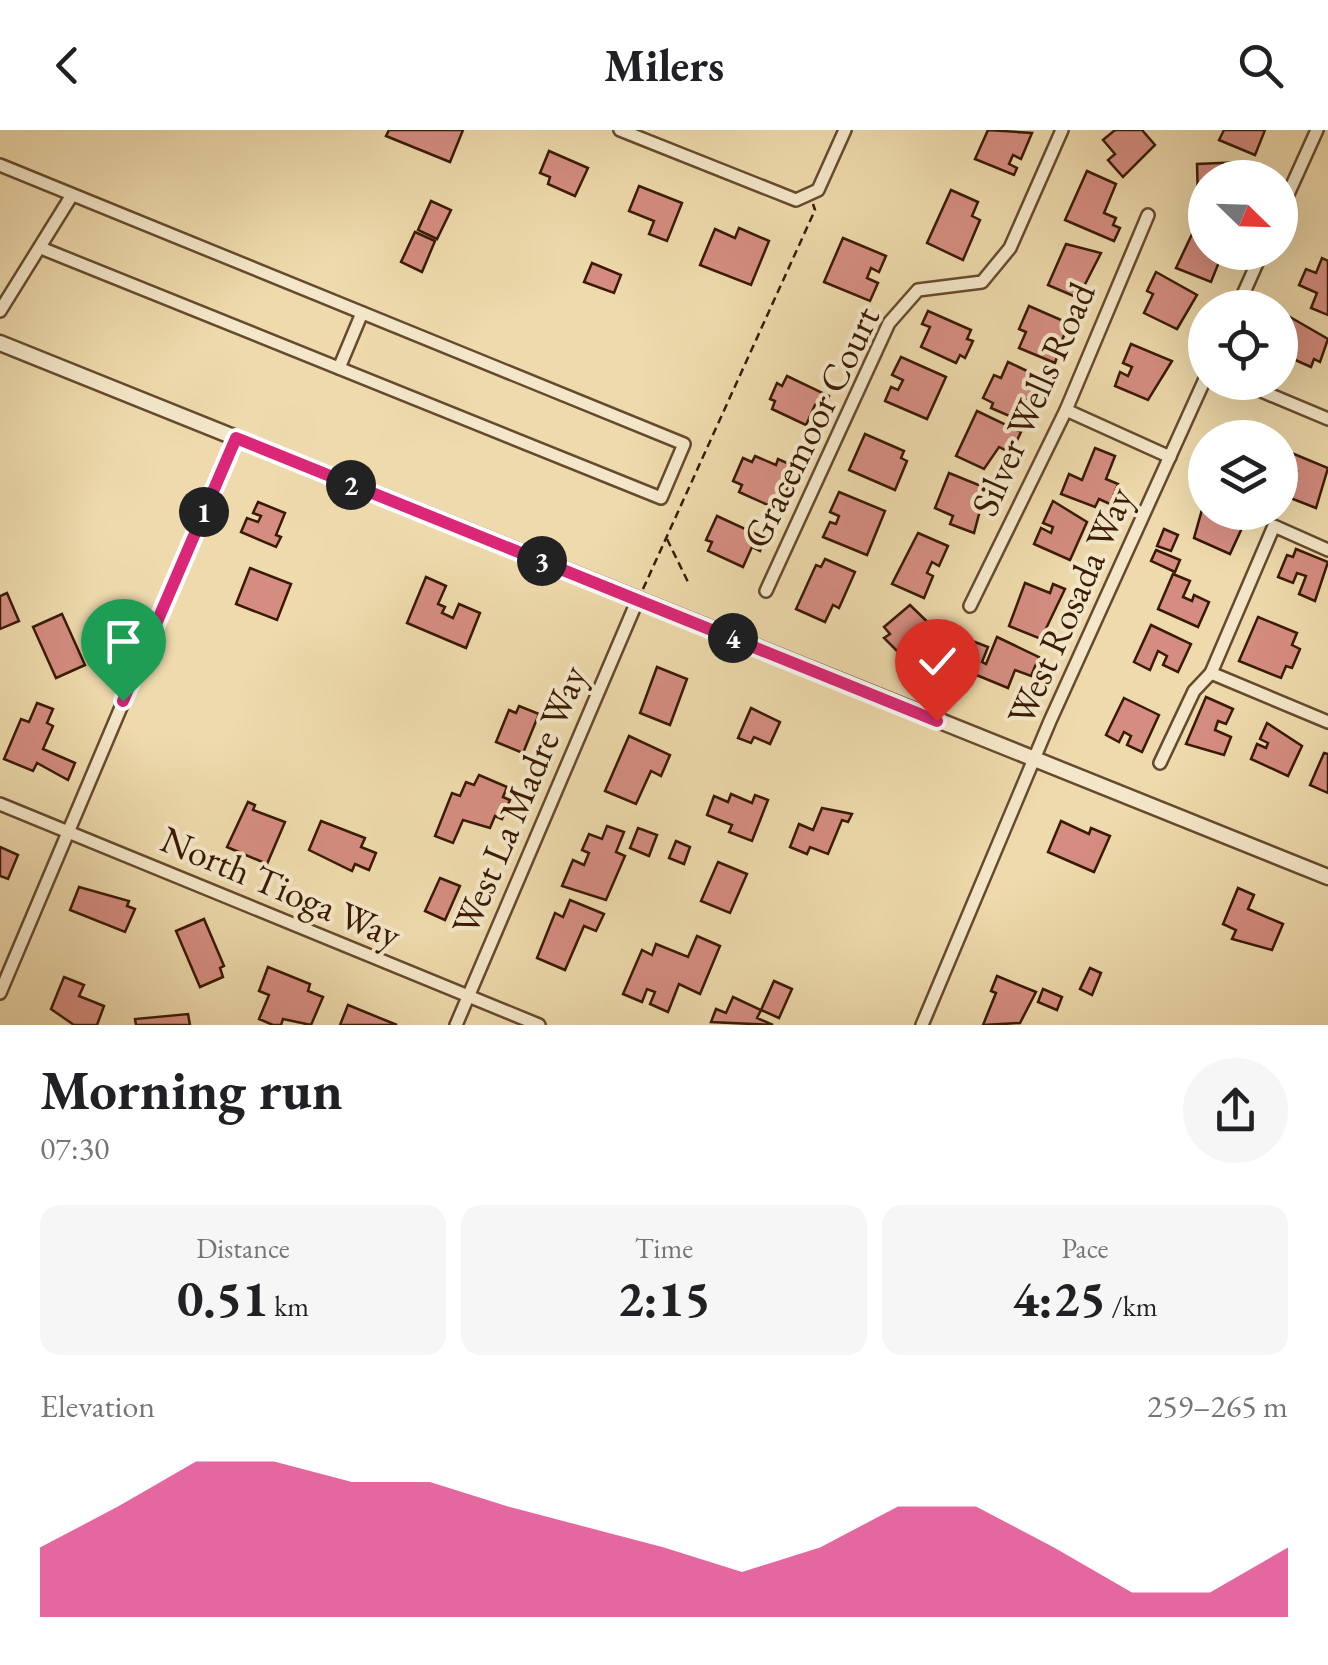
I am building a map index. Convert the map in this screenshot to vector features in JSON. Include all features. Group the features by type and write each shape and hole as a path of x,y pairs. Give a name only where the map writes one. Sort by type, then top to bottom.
{"street":[{"path":"620,130 787,199 811,196 818,190 846,130"},
{"name":"Gracemoor Court","path":"766,591 889,323 918,290 982,282 1010,248 1062,130"},
{"path":"1298,172 1317,130"},
{"path":"0,165 684,444 661,498 41,248"},
{"path":"0,311 72,195"},
{"name":"Silver Wells Road","path":"970,606 1066,410 1148,216"},
{"path":"339,368 362,313"},
{"path":"0,343 1328,877"},
{"name":"West Rosada Way","path":"922,1025 1196,400"},
{"path":"1283,400 1328,419"},
{"path":"1066,410 1170,457"},
{"path":"0,993 236,438"},
{"path":"1160,762 1194,691 1211,673 1274,526 1328,550"},
{"name":"West La Madre Way","path":"456,1025 638,599"},
{"path":"1211,673 1328,722"},
{"name":"North Tioga Way","path":"0,804 540,1025"}],"path":[{"path":"638,599 815,210 811,196"},
{"path":"667,538 688,582"}],"building":[{"path":"389,130 463,130 450,162 386,136"},
{"path":"988,130 1032,133 1021,159 1013,155 1009,164 1017,168 1014,175 975,159"},
{"path":"1115,130 1142,130 1155,145 1123,177 1108,160 1115,154 1103,140"},
{"path":"1224,130 1265,130 1255,155 1219,140"},
{"path":"549,151 588,168 575,196 548,184 550,177 540,173"},
{"path":"1087,171 1116,184 1104,213 1116,218 1113,225 1120,228 1114,241 1065,220"},
{"path":"639,186 682,203 667,241 649,234 654,221 629,211"},
{"path":"951,190 978,202 972,216 980,220 963,260 927,243"},
{"path":"431,201 451,210 437,239 418,230"},
{"path":"739,228 769,241 751,285 700,265 715,229 735,238"},
{"path":"415,232 435,241 422,272 401,262"},
{"path":"843,238 886,256 879,272 871,268 867,278 878,283 870,301 824,282"},
{"path":"1188,243 1188,270 1216,270 1211,282 1176,268"},
{"path":"1066,244 1101,253 1078,298 1048,285"},
{"path":"1322,258 1328,261 1328,315 1311,308 1317,293 1299,285 1306,269 1316,273"},
{"path":"592,263 621,275 614,293 584,282"},
{"path":"1156,272 1188,290 1188,310 1177,329 1144,313 1153,294 1147,291"},
{"path":"1029,306 1068,323 1055,363 1019,348 1026,332 1019,329"},
{"path":"928,311 971,330 967,339 973,341 965,358 960,355 956,363 921,347 930,327 922,324"},
{"path":"1298,322 1328,339 1320,362 1314,359 1311,367 1298,361"},
{"path":"1131,344 1172,361 1148,400 1115,386 1120,372 1128,376 1132,367 1123,363"},
{"path":"901,357 946,377 927,419 885,401 891,387 898,390 903,380 892,375"},
{"path":"1008,362 1040,377 1027,400 1035,404 1026,423 991,408 993,403 983,398 994,375 1001,378"},
{"path":"787,376 829,396 823,409 815,405 806,425 772,409 775,401 770,399 777,383 782,386"},
{"path":"977,411 1021,432 1011,453 999,447 984,469 956,456"},
{"path":"865,434 904,451 901,458 907,461 895,490 849,470"},
{"path":"1095,448 1115,456 1106,479 1118,484 1110,504 1099,499 1095,507 1061,494 1069,474 1082,480"},
{"path":"755,456 776,465 778,459 796,467 779,510 739,492 742,485 733,481 743,458 752,462"},
{"path":"1298,456 1328,468 1316,508 1298,501"},
{"path":"949,473 986,488 974,533 950,524 953,516 935,508"},
{"path":"839,492 885,511 867,555 823,537 830,522 836,524 839,516 830,512"},
{"path":"1053,501 1087,522 1070,560 1034,544 1041,528 1051,533 1053,527 1043,523"},
{"path":"258,502 285,513 276,535 281,537 276,547 241,532 247,518 258,522 261,516 253,513"},
{"path":"717,516 765,538 760,551 752,547 743,567 708,551 712,542 706,540"},
{"path":"1164,529 1178,535 1171,551 1157,546"},
{"path":"1196,530 1241,530 1230,554 1194,538"},
{"path":"918,533 948,546 939,566 932,562 927,573 933,576 924,598 892,584"},
{"path":"1296,549 1328,562 1315,601 1299,594 1306,576 1297,573 1293,583 1278,577 1287,555 1293,557"},
{"path":"1156,550 1180,560 1175,572 1151,561"},
{"path":"825,559 855,572 839,608 833,605 825,622 796,609 816,565 821,567"},
{"path":"250,568 291,584 277,620 236,604"},
{"path":"1173,574 1190,581 1183,597 1192,601 1194,595 1209,602 1198,627 1158,609"},
{"path":"426,577 446,586 438,604 445,607 442,613 453,618 459,604 480,613 466,648 407,623"},
{"path":"1025,583 1050,593 1053,584 1065,589 1041,639 1009,626"},
{"path":"7,593 19,621 0,629 0,596"},
{"path":"910,605 945,639 913,667 884,638 890,634 884,627"},
{"path":"62,614 85,665 56,678 33,627"},
{"path":"1258,617 1297,633 1292,645 1300,649 1292,668 1286,666 1281,678 1239,661"},
{"path":"1151,625 1191,644 1178,672 1163,665 1167,656 1158,651 1150,670 1134,662"},
{"path":"997,637 1039,657 1031,676 1015,670 1008,688 969,672 975,642 988,647 982,662 986,664"},
{"path":"657,667 687,679 670,725 640,713"},
{"path":"1206,697 1233,709 1226,724 1218,721 1215,730 1231,737 1224,755 1186,744"},
{"path":"1124,698 1159,715 1142,752 1127,745 1131,736 1124,732 1119,742 1106,735"},
{"path":"37,703 53,709 47,723 53,726 43,749 75,763 68,780 37,763 33,771 4,759 21,719 29,722"},
{"path":"519,706 539,714 523,753 496,742 509,710 516,713"},
{"path":"751,708 780,722 770,744 754,737 751,743 738,738"},
{"path":"1267,723 1302,746 1288,776 1251,759 1257,744 1266,748 1268,743 1260,739"},
{"path":"629,736 670,755 661,776 651,771 636,804 605,791"},
{"path":"1324,753 1328,754 1328,793 1310,785"},
{"path":"479,775 507,787 503,797 510,800 502,819 495,816 490,828 463,820 453,843 435,836 452,793 460,796 466,782 474,785"},
{"path":"731,794 752,803 755,795 768,800 752,841 729,832 732,825 707,815 714,796 728,802"},
{"path":"248,802 255,805 253,810 285,822 267,864 227,847"},
{"path":"822,808 852,814 848,822 842,820 828,854 810,847 807,854 790,847 799,824 813,830"},
{"path":"321,821 365,838 361,847 376,853 369,870 355,864 352,871 309,850"},
{"path":"1061,821 1089,834 1091,828 1110,836 1094,872 1048,852"},
{"path":"607,826 624,832 616,852 625,856 606,900 562,886 573,860 584,865 589,853 582,850 589,834 602,839"},
{"path":"638,828 657,835 649,856 630,848"},
{"path":"676,841 690,847 684,864 669,858"},
{"path":"0,847 18,855 8,879 0,876"},
{"path":"718,862 747,874 730,913 701,901"},
{"path":"440,878 460,886 445,920 425,911"},
{"path":"79,887 129,901 127,906 135,909 125,932 70,910"},
{"path":"1238,888 1254,895 1248,909 1283,924 1272,950 1232,939 1236,930 1223,924"},
{"path":"570,900 604,914 596,931 584,926 565,970 537,958 555,913 563,917"},
{"path":"204,919 224,966 220,968 223,977 200,987 176,931"},
{"path":"697,936 720,946 700,994 679,984 668,1012 650,1004 655,992 647,989 642,1002 623,994 642,950 652,955 656,944 688,957"},
{"path":"268,967 310,984 308,991 323,997 311,1025 283,1019 281,1025 273,1025 259,1019 269,995 259,991"},
{"path":"1090,968 1101,973 1092,995 1080,989"},
{"path":"997,976 1036,992 1020,1023 983,1025 996,993 991,991"},
{"path":"64,977 84,985 79,996 104,1006 97,1025 74,1025 51,1009"},
{"path":"774,981 792,989 779,1018 761,1010"},
{"path":"1043,989 1062,997 1057,1010 1038,1002"},
{"path":"733,997 761,1010 757,1018 773,1025 711,1022 716,1009 726,1013"},
{"path":"348,1005 397,1025 340,1025"},
{"path":"188,1014 190,1025 136,1025 135,1019"}],"route":[{"path":"123,701 236,438 937,721"}]}
